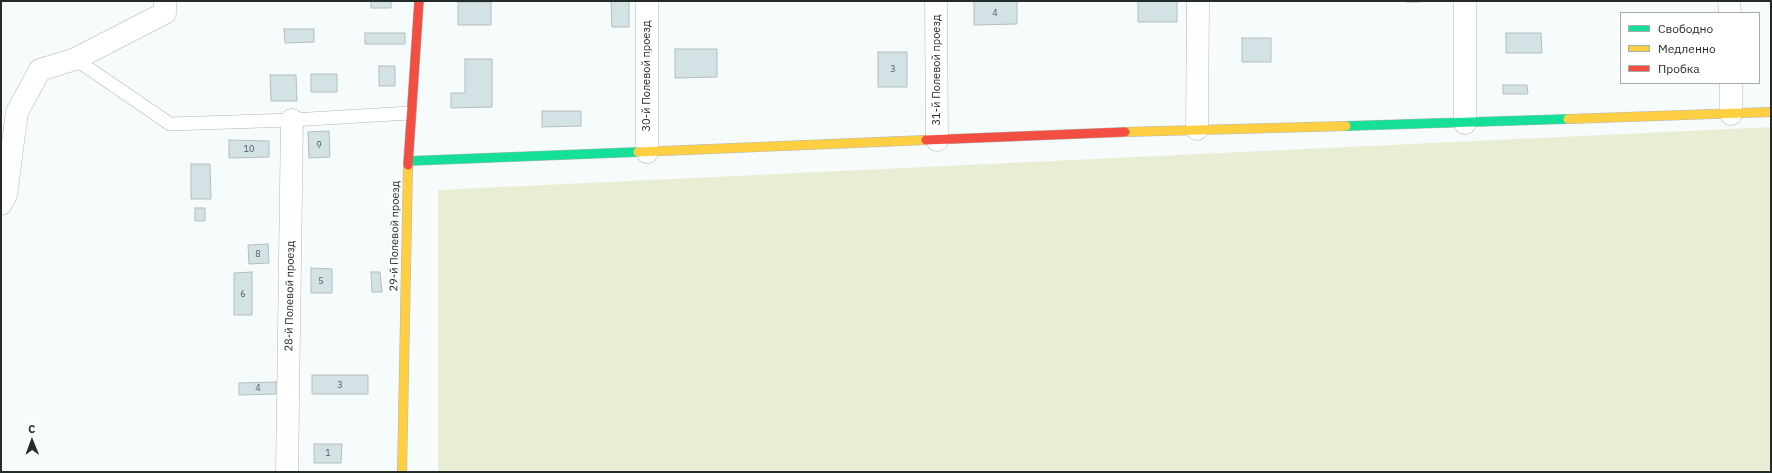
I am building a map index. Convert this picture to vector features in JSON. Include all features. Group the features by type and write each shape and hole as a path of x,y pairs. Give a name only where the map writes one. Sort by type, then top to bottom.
{"street":[{"path":"1,204 6,195 17,112 40,70 75,59 164,13 165,1"},
{"name":"29-й Полевой проезд","path":"402,472 408,162 410,113 419,1"},
{"name":"30-й Полевой проезд","path":"647,1 647,152"},
{"name":"31-й Полевой проезд","path":"936,1 937,140"},
{"path":"1197,129 1198,1"},
{"path":"1465,1 1466,124"},
{"path":"1729,1 1730,12"},
{"path":"1731,84 1731,114"},
{"path":"408,162 1197,129 1466,124 1771,112"},
{"name":"28-й Полевой проезд","path":"287,472 292,120"}],"lane":[{"path":"75,59 170,124 292,120 410,113"}],"green space":[{"path":"1771,127 1771,472 438,472 438,190"}],"building":[{"path":"371,1 391,1 391,8 371,8"},
{"path":"611,1 629,1 629,27 612,27"},
{"path":"974,1 1017,1 1017,24 974,25"},
{"path":"1138,1 1177,1 1177,22 1138,22"},
{"path":"1421,1 1421,2 1406,2"},
{"path":"458,2 491,2 491,25 458,25"},
{"path":"284,29 314,29 314,42 285,43"},
{"path":"365,33 405,33 405,44 365,44"},
{"path":"1506,33 1541,33 1542,53 1506,53"},
{"path":"1242,38 1271,38 1271,62 1242,62"},
{"path":"675,49 717,49 717,77 675,78"},
{"path":"878,52 907,52 907,87 878,87"},
{"path":"465,59 492,59 492,107 451,108 451,93 465,93"},
{"path":"379,66 395,66 395,86 379,86"},
{"path":"311,74 337,74 337,92 311,92"},
{"path":"270,75 296,75 297,101 271,101"},
{"path":"1503,85 1527,85 1528,94 1503,94"},
{"path":"542,111 581,111 581,126 542,127"},
{"path":"329,131 330,157 309,158 308,132"},
{"path":"229,140 269,141 269,157 229,158"},
{"path":"191,164 210,164 211,199 191,199"},
{"path":"195,208 205,208 205,221 195,221"},
{"path":"268,244 269,263 249,264 248,245"},
{"path":"311,268 332,269 332,293 311,293"},
{"path":"252,272 252,315 234,315 234,273"},
{"path":"371,272 380,272 382,292 372,292"},
{"path":"312,375 368,375 368,394 312,394"},
{"path":"276,382 276,394 239,395 239,383"},
{"path":"314,444 342,444 341,463 314,463"}],"traffic: fast":[{"path":"1346,126 1568,119"},
{"path":"408,161 638,152"}],"traffic: slow":[{"path":"1568,119 1771,112"},
{"path":"1125,132 1346,126"},
{"path":"638,152 926,140"},
{"path":"402,472 408,165"}],"traffic: jam":[{"path":"408,165 419,1"},
{"path":"926,140 1125,132"}]}
